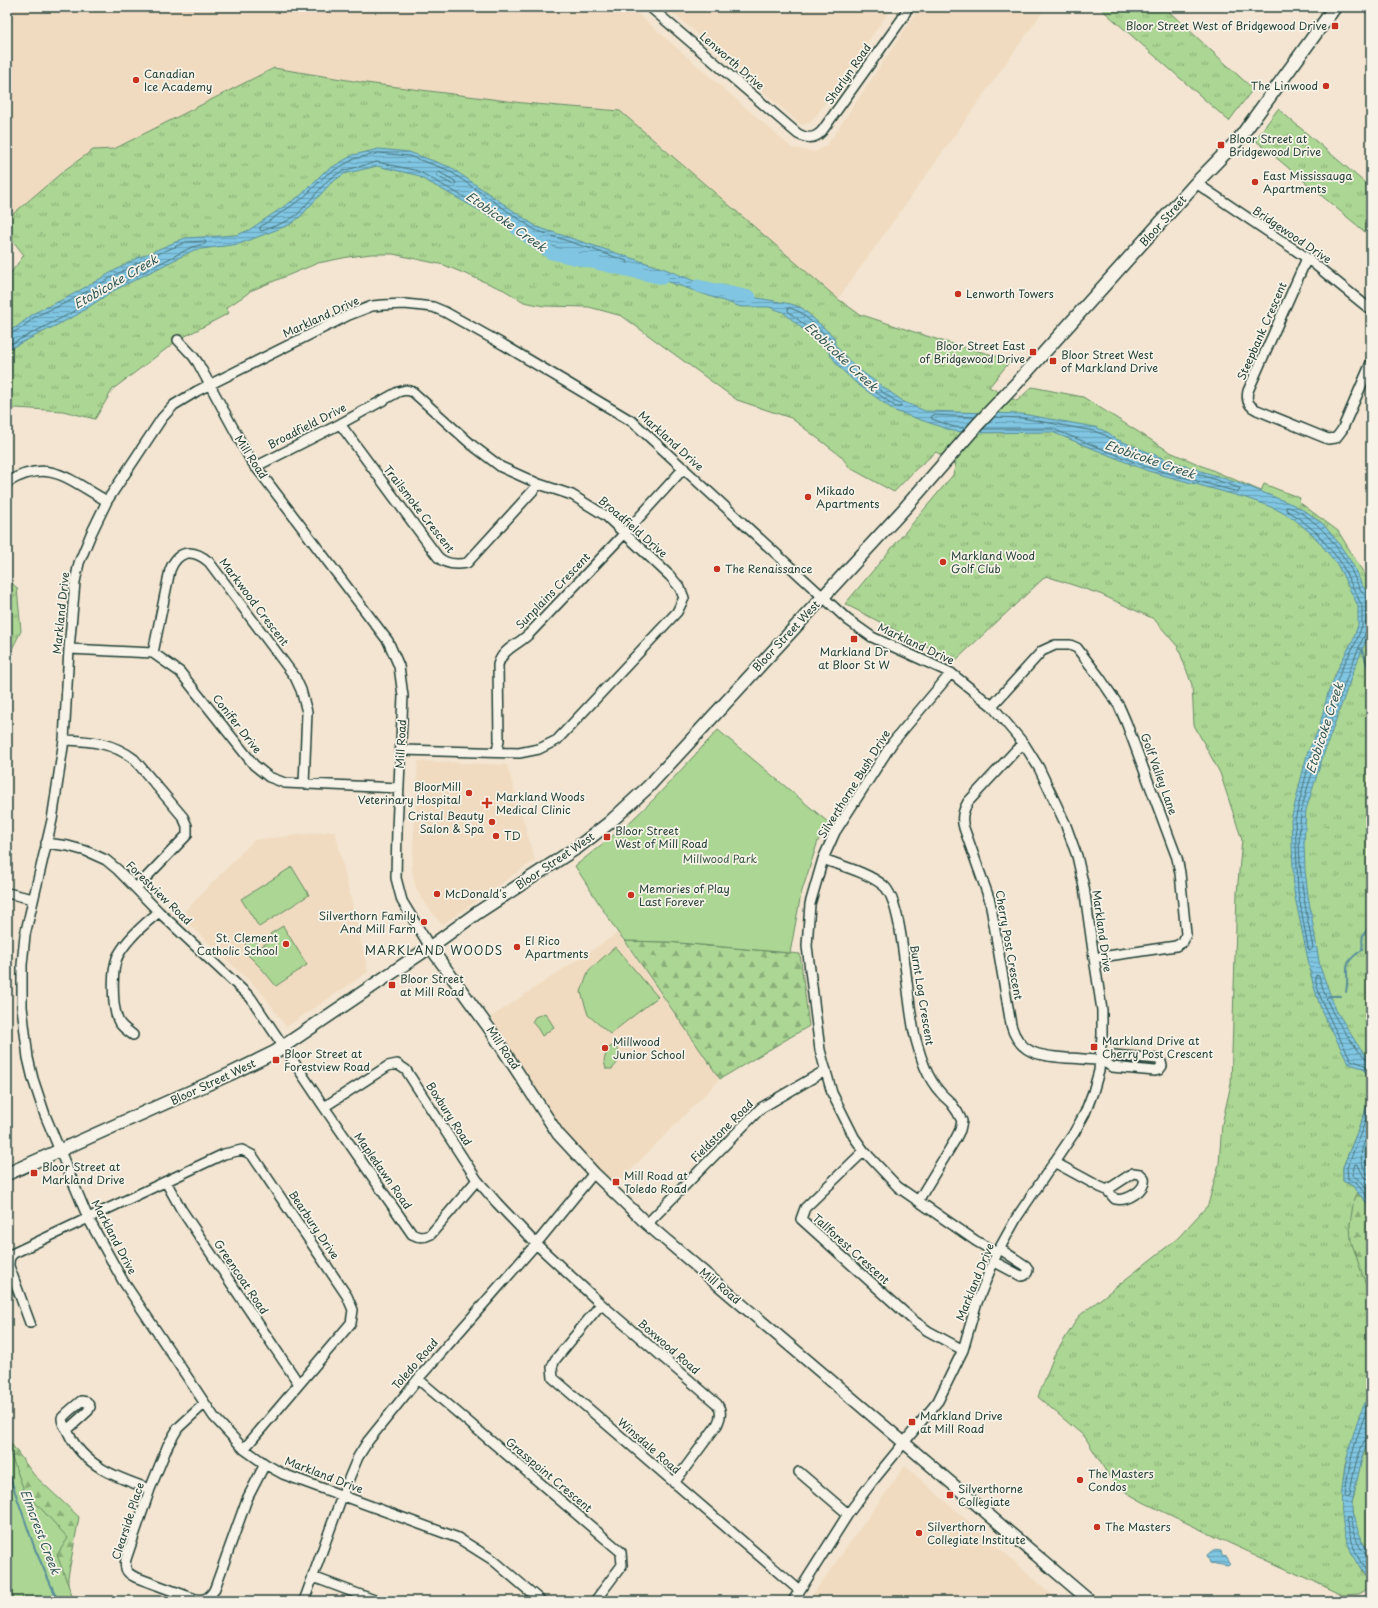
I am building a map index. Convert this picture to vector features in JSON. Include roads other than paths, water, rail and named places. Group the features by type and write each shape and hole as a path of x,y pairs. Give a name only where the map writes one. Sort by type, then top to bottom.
{"main road":[{"name":"Bloor Street","path":"978,424 1015,385 1196,183 1239,139 1334,7"},
{"name":"Bloor Street West","path":"7,1174 260,1060 578,847 609,823 648,787 940,469 978,424"}],"street":[{"name":"Lenworth Drive","path":"650,7 798,134"},
{"name":"Sharlyn Road","path":"798,134 806,138 812,138 822,132 902,19 908,7"},
{"name":"Bridgewood Drive","path":"1196,183 1307,258 1371,310"},
{"name":"Steepbank Crescent","path":"1307,258 1248,391 1247,402 1251,408 1328,439 1336,438 1342,430 1371,363"},
{"name":"Markland Drive","path":"541,1601 493,1560 458,1538 283,1474 265,1464 244,1449 226,1432 204,1404 123,1281 88,1218 45,1116 33,1080 25,1039 22,1007 22,965 25,935 32,899 52,820 64,740 69,649 75,582 79,563 91,534 108,501 162,418 174,405 210,385 349,315 372,306 406,304 434,307 504,345 633,422 839,613 864,633 951,673 992,706 1024,744 1039,768 1065,823 1077,856 1084,887 1102,1022 1101,1060 1095,1087 1085,1113 1074,1133 1017,1217 997,1254 976,1305 963,1350 938,1401 848,1514 793,1601"},
{"name":"Mill Road","path":"178,340 193,356 244,450 255,467 391,646 399,666 403,696 396,878 402,901 430,947 489,1028 558,1134 594,1173 647,1224 1090,1601"},
{"name":"Broadfield Drive","path":"255,467 340,424 398,392 406,390 413,392 481,453 501,467 539,484 572,495 606,516 680,588 684,598 681,606 557,740 547,746 518,753 401,750"},
{"name":"Trailsmoke Crescent","path":"340,424 438,557 446,563 460,565 467,563 539,484"},
{"name":"Sunplains Crescent","path":"497,752 499,732 498,665 500,658 504,652 522,641 529,634 625,534 684,468"},
{"path":"8,482 27,472 38,470 49,471 68,479 108,501"},
{"name":"Markwood Crescent","path":"153,653 170,570 173,562 177,556 186,553 196,553 209,562 295,677 308,712 304,784"},
{"name":"Golf Valley Lane","path":"992,706 1042,651 1055,645 1070,645 1077,648 1100,678 1119,706 1131,733 1177,858 1186,934 1183,942 1176,946 1094,958"},
{"path":"69,649 153,653"},
{"name":"Conifer Drive","path":"153,653 180,672 262,773 277,781 304,784 399,788"},
{"name":"Silverthorne Bush Drive","path":"951,673 893,742 835,832 823,859 810,904 806,946 820,1050 832,1092 854,1137 864,1151 898,1187 997,1254"},
{"path":"64,740 102,743 114,746 124,751 134,758 183,818 187,826 187,835 136,888"},
{"name":"Cherry Post Crescent","path":"1024,744 1016,750 968,802 962,817 964,828 985,882 992,906 1014,1034 1024,1047 1037,1054 1101,1060"},
{"name":"Forestview Road","path":"46,843 68,846 86,852 106,860 118,870 158,912 251,998 283,1046"},
{"name":"Burnt Log Crescent","path":"823,859 871,878 886,887 892,898 898,918 915,1038 921,1058 932,1080 940,1092 951,1102 962,1120 960,1130 955,1140 918,1201"},
{"path":"7,893 32,899"},
{"path":"133,1036 118,1021 113,976 115,963 119,954 127,943 158,912"},
{"name":"Mapledawn Road","path":"283,1046 406,1226 416,1237 426,1237 431,1234 477,1180"},
{"path":"1113,1055 1154,1058 1159,1060 1162,1066 1160,1070 1157,1071 1112,1067 1101,1060 1113,1055"},
{"name":"Boxbury Road","path":"324,1107 383,1068 393,1064 399,1065 411,1077 477,1180 536,1244"},
{"name":"Fieldstone Road","path":"647,1224 761,1108 826,1070"},
{"name":"Bearbury Drive","path":"30,1323 9,1266 11,1256 19,1250 231,1152 242,1150 252,1155 348,1296 353,1310 351,1323 244,1449"},
{"name":"Tallforest Crescent","path":"864,1151 809,1204 802,1214 801,1219 914,1321 928,1331 963,1350"},
{"path":"1054,1162 1108,1190"},
{"name":"Toledo Road","path":"304,1601 342,1496 358,1457 368,1441 418,1379 536,1244 594,1173"},
{"name":"Greencoat Road","path":"166,1182 181,1209 299,1384"},
{"name":"Boxwood Road","path":"536,1244 601,1304 711,1399 720,1409 720,1419 718,1425 674,1483"},
{"name":"Winsdale Road","path":"601,1304 554,1360 552,1367 553,1378 799,1590"},
{"name":"Grasspoint Crescent","path":"418,1379 621,1552 622,1565 595,1601"},
{"name":"Clearside Place","path":"204,1404 175,1431 168,1445 150,1489 126,1559 126,1570 130,1575 195,1599 202,1600 209,1597 213,1592 247,1499 265,1464"},
{"path":"67,1430 71,1440 92,1464 109,1473 150,1489"},
{"path":"799,1472 848,1514"},
{"path":"313,1577 378,1601"}],"water":[{"name":"Etobicoke Creek","path":"379,149 409,152 450,167 537,227 665,269 719,291 791,304 802,308 834,337 835,345 854,366 904,402 925,411 1022,414 1095,427 1109,433 1116,439 1165,459 1247,486 1294,505 1310,514 1323,524 1352,563 1362,585 1371,597 1371,629 1355,667 1323,756 1306,810 1304,844 1305,870 1320,967 1336,1010 1357,1044 1371,1061 1371,1089 1368,1076 1363,1068 1349,1064 1322,1012 1313,984 1294,892 1291,820 1307,754 1319,728 1328,693 1340,664 1353,640 1358,625 1358,606 1337,564 1313,535 1294,519 1274,508 1246,498 1148,471 1052,432 972,433 953,431 895,411 856,383 839,367 828,351 783,312 769,307 741,307 634,270 582,261 547,248 416,175 377,166 344,174 331,183 300,217 289,225 239,244 194,250 111,292 77,315 7,350 7,332 18,326 34,313 68,297 135,259 185,238 237,235 249,230 301,195 324,172 353,155"},
{"path":"1371,1092 1371,1137 1365,1152 1367,1166 1371,1174 1371,1207 1353,1186 1343,1181 1343,1167 1364,1115"},
{"path":"1371,1388 1371,1437 1363,1454 1352,1503 1352,1513 1364,1544 1371,1553 1371,1583 1358,1564 1349,1545 1343,1526 1342,1485 1351,1443"},
{"path":"1213,1550 1221,1551 1222,1556 1227,1557 1230,1564 1228,1566 1210,1563 1207,1555"}],"waterway":[{"name":"Etobicoke Creek","path":"516,228 551,253 662,278"},
{"name":"Etobicoke Creek","path":"698,286 750,297"},
{"path":"1360,649 1362,650 1371,675"},
{"path":"1346,992 1348,964 1350,960 1362,950 1362,938 1364,933 1371,927"},
{"path":"1328,996 1341,996"},
{"name":"Elmcrest Creek","path":"7,1469 35,1549 58,1601"}],"place":[{"name":"Bloor Street West of Bridgewood Drive","path":"1335,26"},
{"name":"Canadian Ice Academy","path":"136,80"},
{"name":"The Linwood","path":"1326,86"},
{"name":"Bloor Street at Bridgewood Drive","path":"1221,145"},
{"name":"East Mississauga Apartments","path":"1255,182"},
{"name":"Lenworth Towers","path":"958,294"},
{"name":"Bloor Street East of Bridgewood Drive","path":"1033,352"},
{"name":"Bloor Street West of Markland Drive","path":"1053,361"},
{"name":"Mikado Apartments","path":"808,497"},
{"name":"Markland Wood Golf Club","path":"943,562"},
{"name":"The Renaissance","path":"717,569"},
{"name":"Markland Dr at Bloor St W","path":"854,639"},
{"name":"BloorMill Veterinary Hospital","path":"469,793"},
{"name":"Markland Woods Medical Clinic","path":"487,803"},
{"name":"Cristal Beauty Salon & Spa","path":"492,822"},
{"name":"TD","path":"496,836"},
{"name":"Bloor Street West of Mill Road","path":"607,837"},
{"name":"McDonald's","path":"437,894"},
{"name":"Memories of Play Last Forever","path":"631,895"},
{"name":"Silverthorn Family And Mill Farm","path":"424,922"},
{"name":"St. Clement Catholic School","path":"286,944"},
{"name":"El Rico Apartments","path":"517,947"},
{"name":"Bloor Street at Mill Road","path":"392,985"},
{"name":"Markland Drive at Cherry Post Crescent","path":"1094,1047"},
{"name":"Millwood Junior School","path":"605,1048"},
{"name":"Bloor Street at Forestview Road","path":"276,1060"},
{"name":"Bloor Street at Markland Drive","path":"34,1173"},
{"name":"Mill Road at Toledo Road","path":"616,1182"},
{"name":"Markland Drive at Mill Road","path":"912,1422"},
{"name":"The Masters Condos","path":"1080,1480"},
{"name":"Silverthorne Collegiate","path":"950,1495"},
{"name":"The Masters","path":"1097,1527"},
{"name":"Silverthorn Collegiate Institute","path":"919,1533"}],"district":[{"name":"MARKLAND WOODS","path":"434,951"}],"park label":[{"name":"Millwood Park","path":"720,859"}]}
